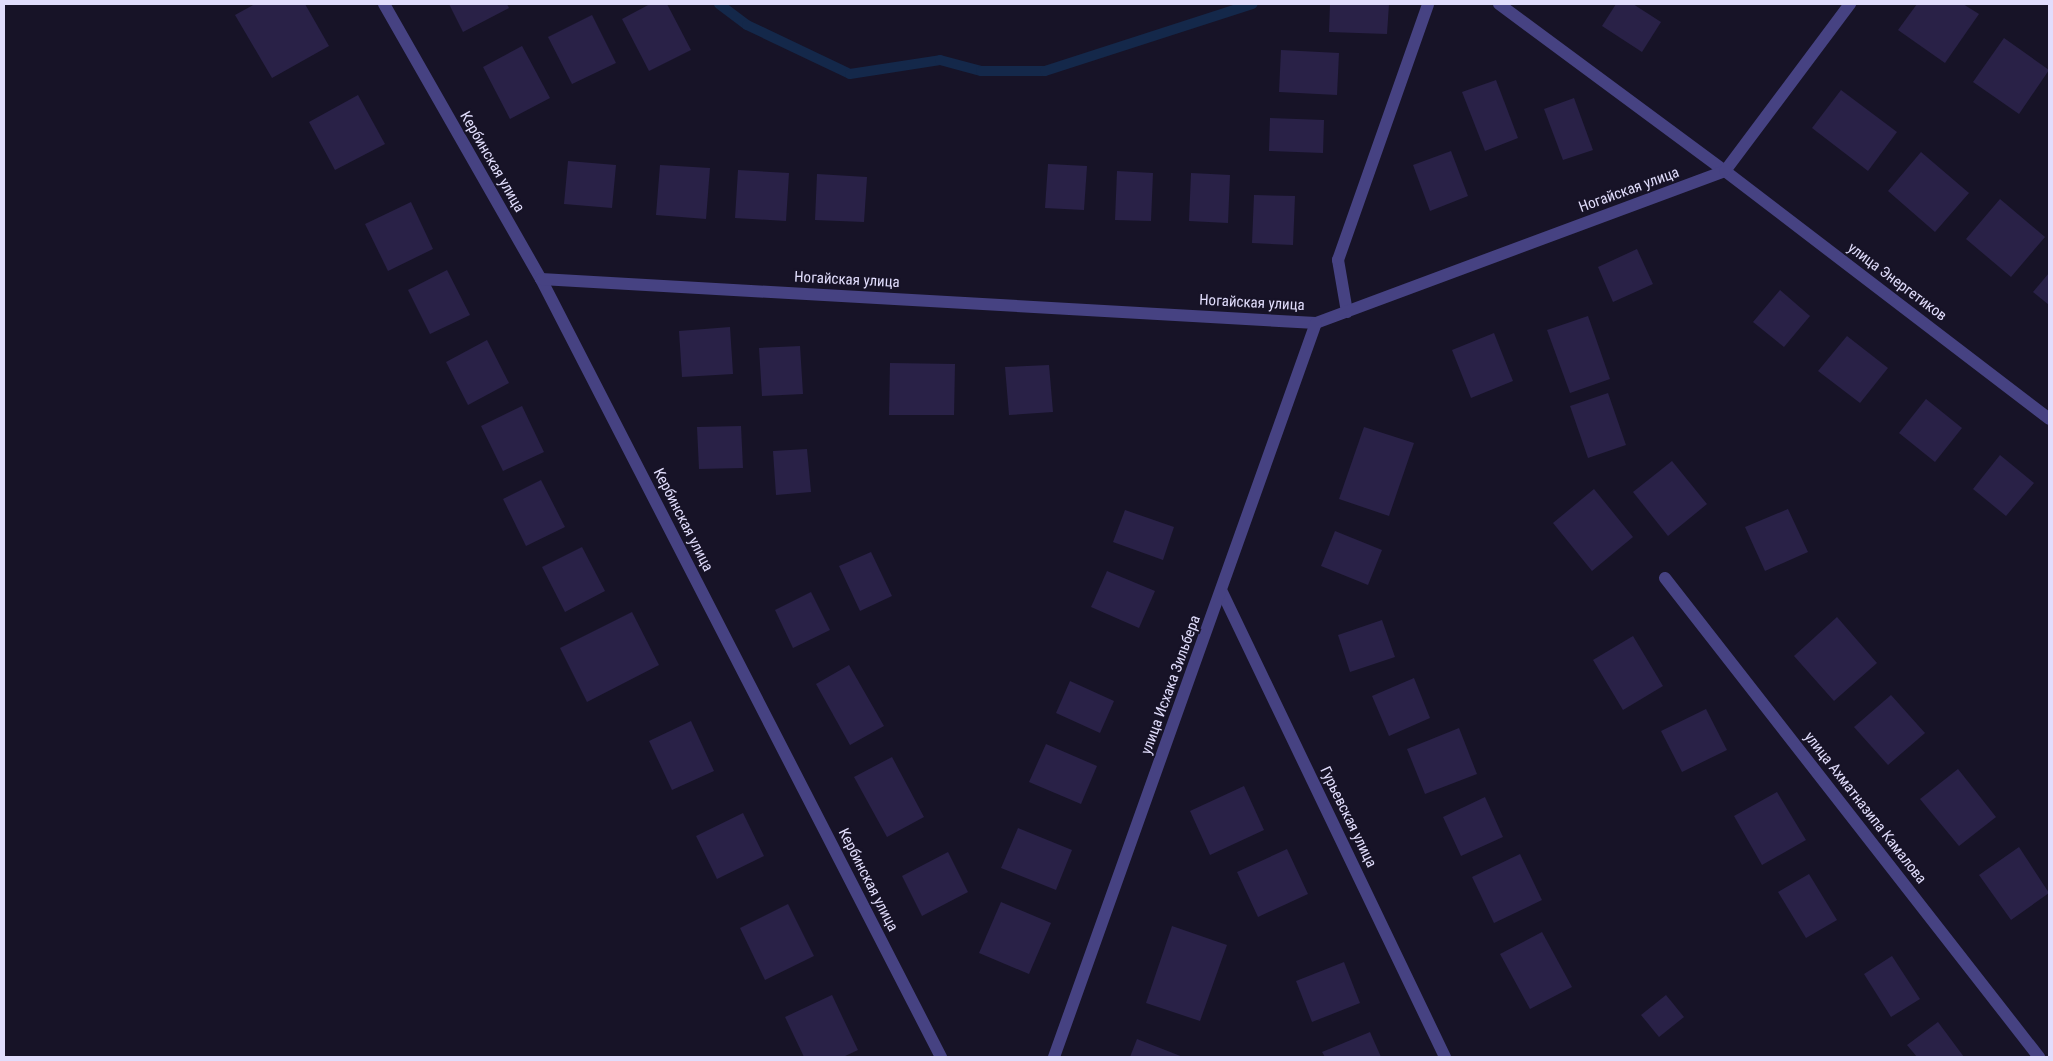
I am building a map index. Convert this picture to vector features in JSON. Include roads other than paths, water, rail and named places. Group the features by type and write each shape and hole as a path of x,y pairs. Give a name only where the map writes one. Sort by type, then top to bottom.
{"street":[{"name":"Кербинская улица","path":"384,4 541,280 941,1057"},
{"path":"1347,312 1338,260 1428,4"},
{"name":"улица Энергетиков","path":"1499,4 1725,171 2049,419"},
{"path":"1725,171 1850,4"},
{"name":"Ногайская улица","path":"541,280 1316,323 1725,171"},
{"name":"улица Исхака Зильбера","path":"1054,1057 1222,592 1316,323"},
{"name":"улица Ахматназипа Камалова","path":"1665,578 2039,1057"},
{"name":"Гурьевская улица","path":"1222,592 1445,1057"}],"waterway":[{"path":"719,4 747,25 850,74 940,60 981,71 1045,71 1252,4"}]}
